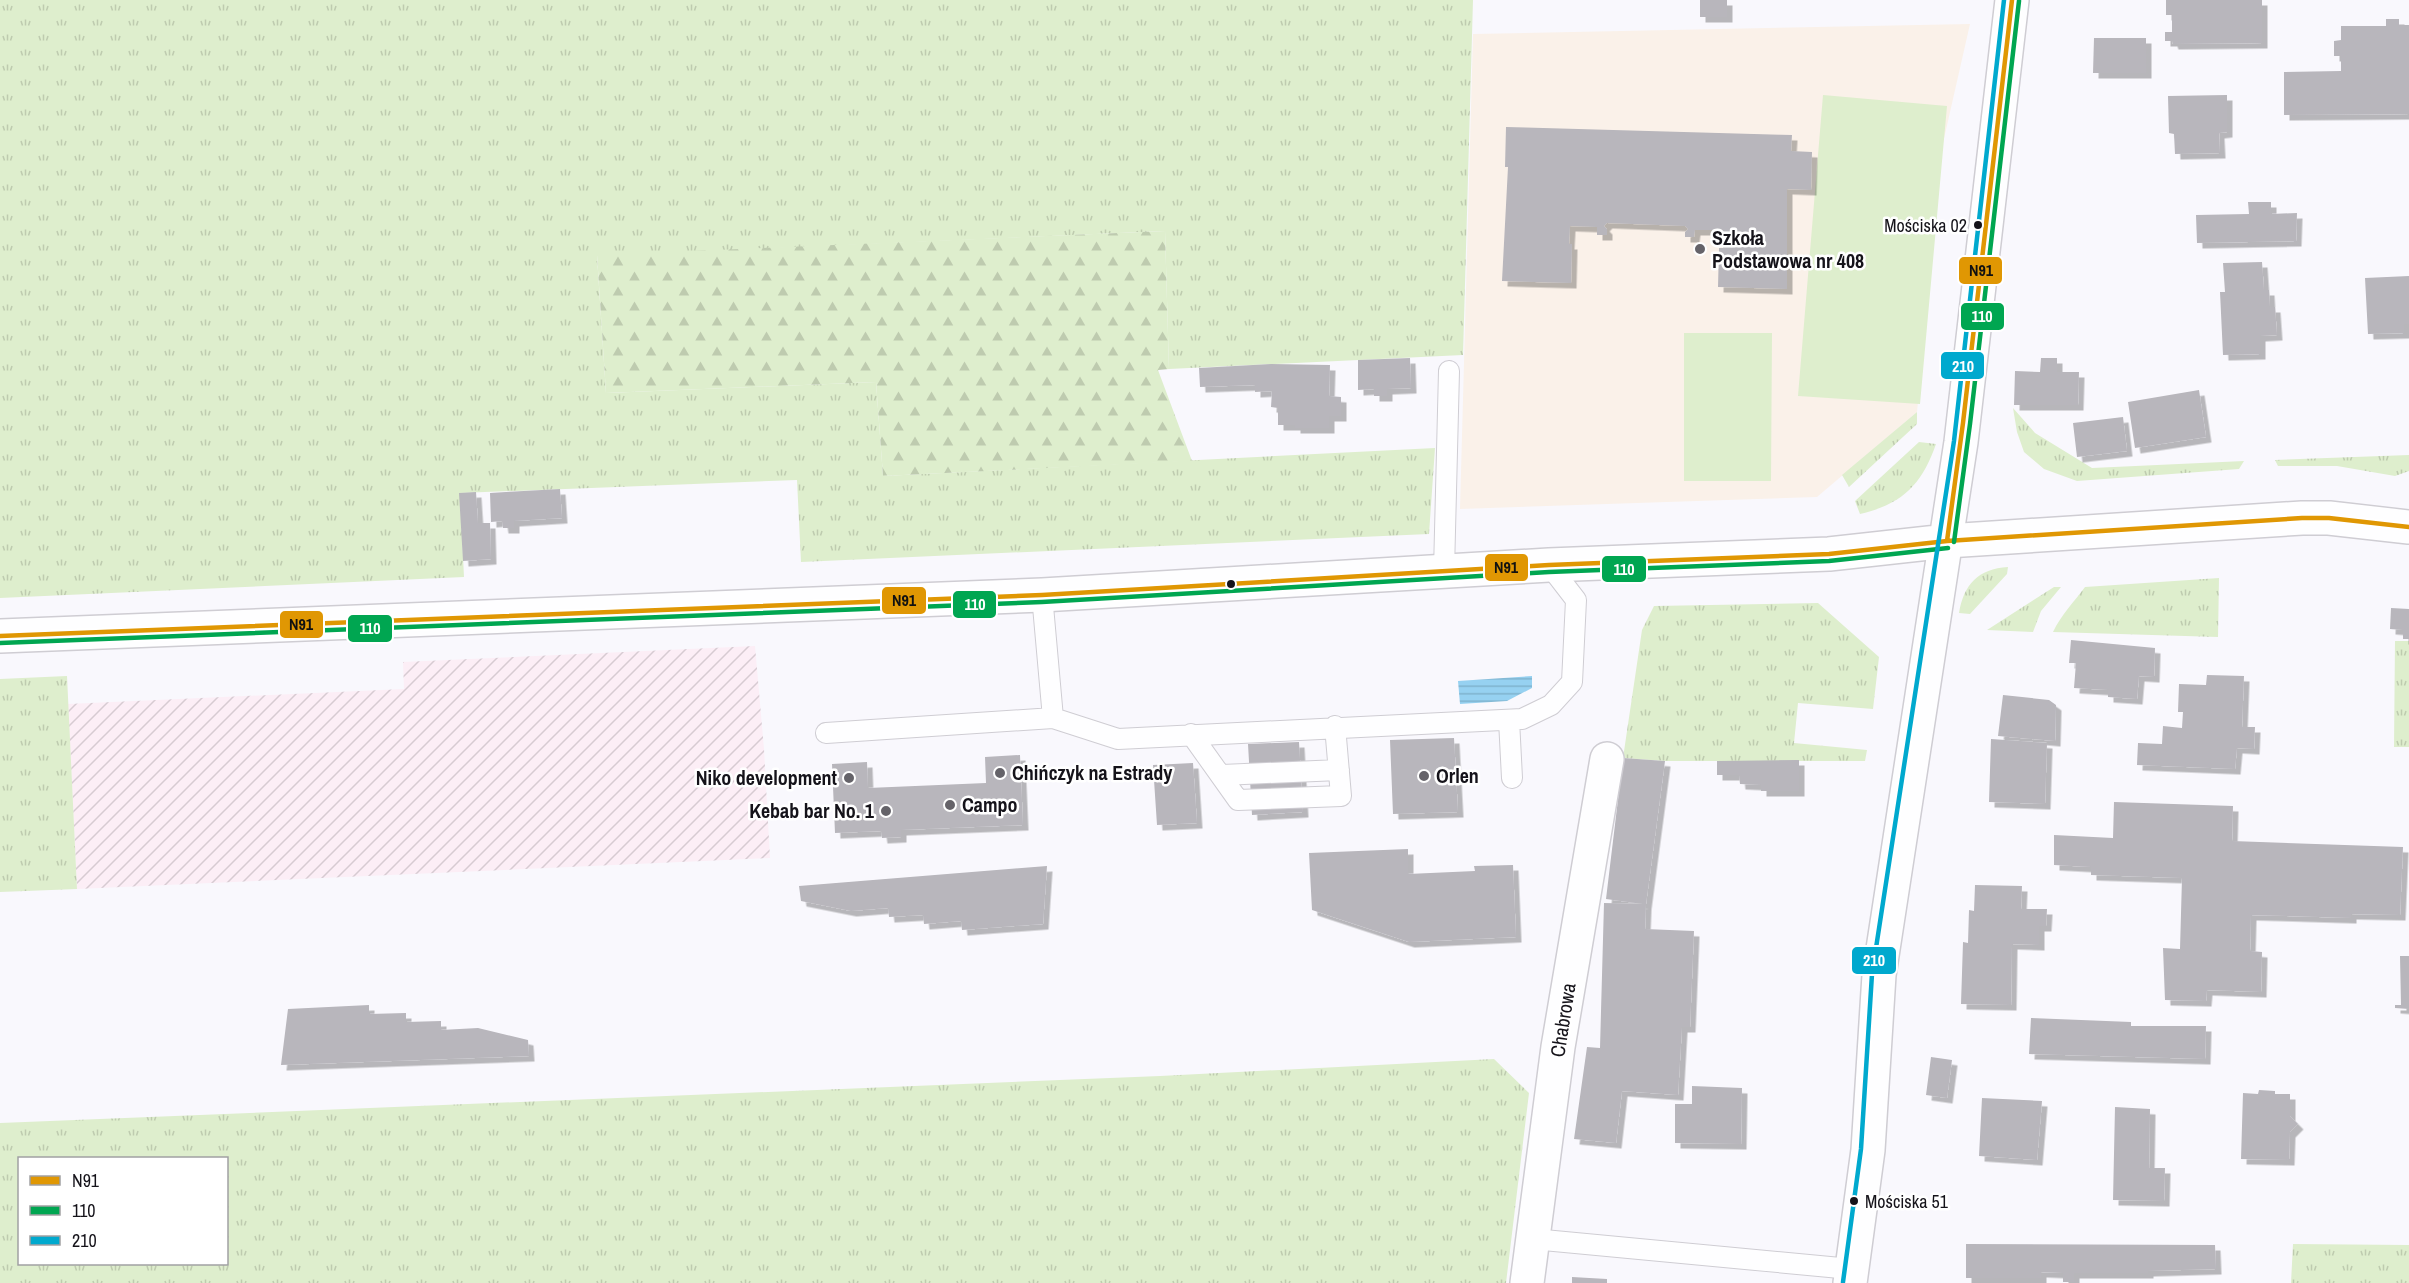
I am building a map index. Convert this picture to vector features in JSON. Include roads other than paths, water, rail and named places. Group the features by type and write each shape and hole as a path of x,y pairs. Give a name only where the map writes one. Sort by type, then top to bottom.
{"main road":[{"path":"1850,1276 1868,1150 1879,975 1929,642 1947,541 1963,423 2012,0"},
{"path":"0,636 1042,594 1550,565 1829,554 1947,541 2302,518 2329,518 2409,527"},
{"name":"Chabrowa","path":"1527,1283 1558,1047 1607,759"}],"lane":[{"path":"1444,571 1449,371"},
{"path":"826,733 1053,718 1118,739 1335,726 1522,719 1551,705 1572,682 1576,600 1550,565"},
{"path":"1042,594 1053,718"},
{"path":"1509,720 1512,778"},
{"path":"1191,734 1238,800 1341,796 1335,726"},
{"path":"1222,775 1339,770"},
{"path":"1533,1239 1850,1276"}],"water":[{"path":"1532,676 1532,688 1507,701 1460,704 1458,681"}],"place":[{"name":"Mościska 02","path":"1978,225"},
{"name":"Szkoła Podstawowa nr 408","path":"1700,249"},
{"name":"Chińczyk na Estrady","path":"1000,773"},
{"name":"Orlen","path":"1424,776"},
{"name":"Niko development","path":"849,778"},
{"name":"Campo","path":"950,805"},
{"name":"Kebab bar No. 1","path":"886,811"},
{"name":"Mościska 51","path":"1854,1201"}]}
